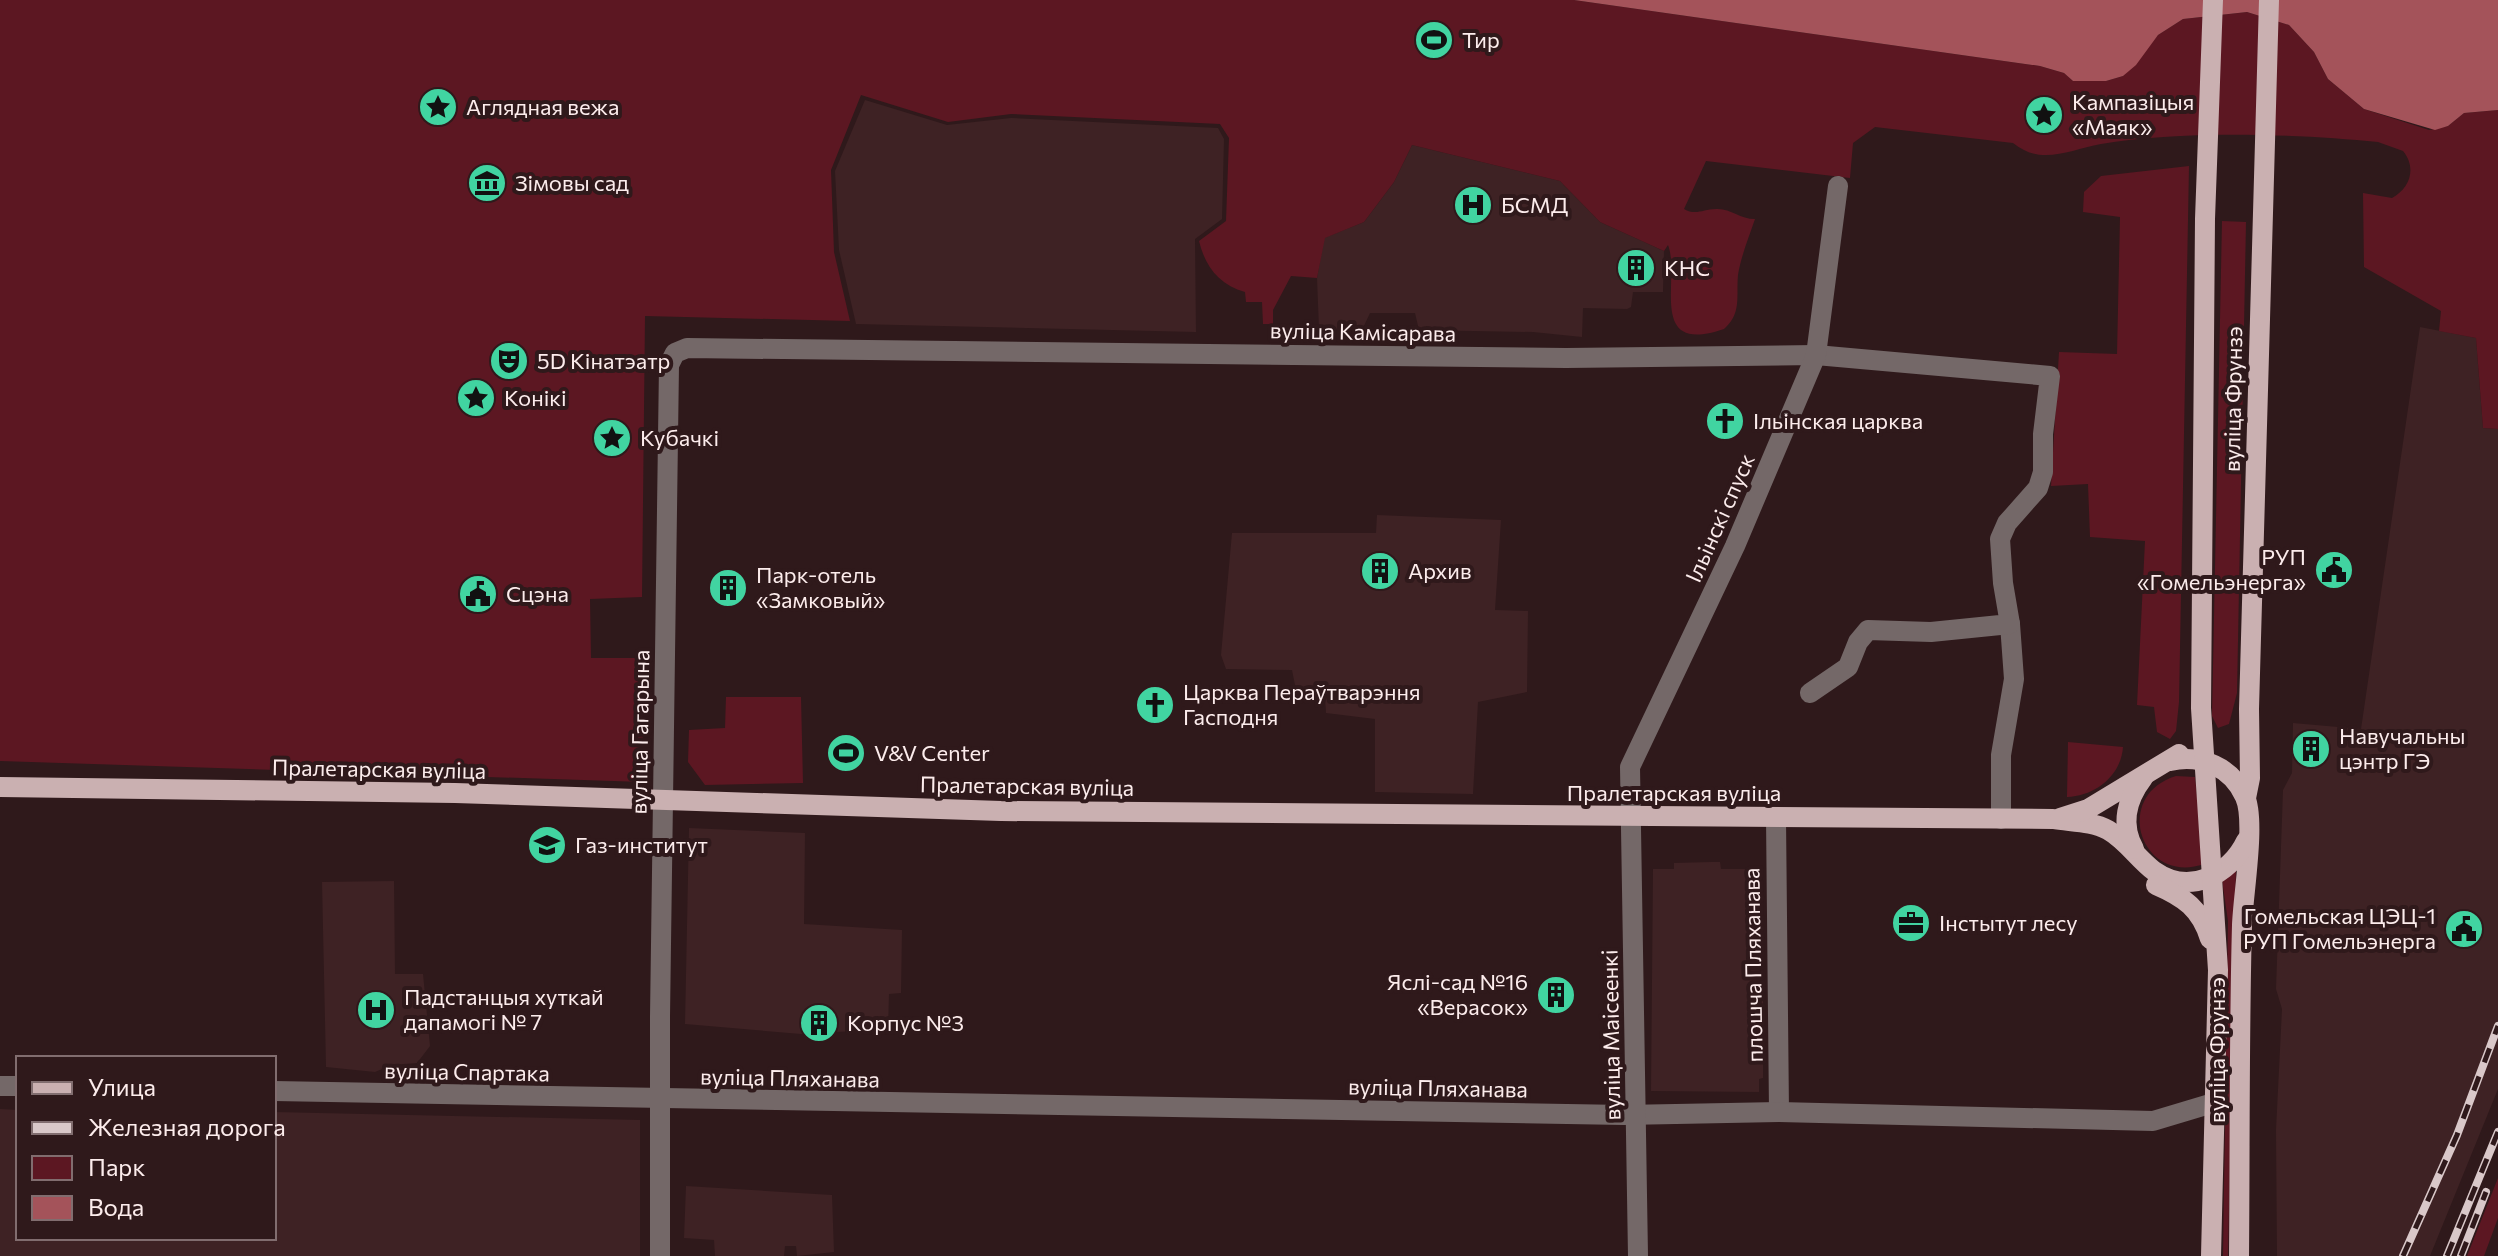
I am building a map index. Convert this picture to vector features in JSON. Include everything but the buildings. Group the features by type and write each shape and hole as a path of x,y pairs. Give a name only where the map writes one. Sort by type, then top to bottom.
{"main road":[{"name":"вуліца Фрунзэ","path":"2211,1256 2218,970 2201,708 2205,219 2213,0"},
{"name":"вуліца Фрунзэ","path":"2239,1256 2249,812 2246,798 2250,778 2261,221 2269,0"},
{"path":"2170,761 2192,739 2201,708"},
{"path":"2170,761 2203,760 2221,768 2236,781 2246,798"},
{"name":"Пралетарская вуліца","path":"2053,819 2088,809 2170,761"},
{"path":"2140,859 2128,835 2127,808 2145,776"},
{"name":"Пралетарская вуліца","path":"0,787 455,793 1001,811 1563,817 1630,813 1776,818 2053,819 2107,829 2140,859 2170,880 2199,881 2213,877"},
{"name":"вуліца Фрунзэ","path":"2079,823 2110,843 2142,877 2193,906 2206,924 2218,970"},
{"path":"2213,877 2233,862 2246,841"}],"street":[{"name":"Ільінскі спуск","path":"1630,813 1629,777 1635,752 1735,546 1816,355 1838,186"},
{"name":"вуліца Камісарава","path":"675,353 687,348 1566,358 1816,355 2050,376 2043,434 2043,472 2038,488 2007,523 2000,539 2010,624"},
{"name":"вуліца Гагарына","path":"660,1256 669,365 675,353"},
{"path":"1810,693 1848,667 1858,642 1868,630 1931,632 2010,624 2014,679 2001,755 2001,819"},
{"name":"вуліца Маісеенкі","path":"1630,813 1638,1116 1638,1256"},
{"name":"плошча Пляханава","path":"1776,818 1779,1112"},
{"name":"вуліца Спартака","path":"276,1091 660,1100"},
{"name":"вуліца Пляханава","path":"660,1100 1638,1116 1779,1112 2153,1121 2213,1103"}],"shaded area":[{"path":"865,100 947,125 1011,118 1218,128 1224,139 1222,219 1195,239 1196,332 856,324 839,250 835,171"},
{"path":"1412,145 1560,181 1600,222 1664,251 1663,292 1633,292 1631,307 1627,309 1583,308 1582,337 1533,332 1419,330 1415,313 1370,313 1362,330 1319,329 1317,278 1324,238 1364,222 1394,182"},
{"path":"2420,327 2476,338 2483,428 2498,429 2498,1089 2430,1256 2277,1256 2276,1130 2282,1009 2276,989 2283,790 2292,773 2293,723 2361,729"},
{"path":"1377,515 1501,520 1495,610 1528,611 1527,692 1478,702 1473,794 1375,792 1375,719 1326,713 1325,697 1298,700 1292,670 1226,669 1221,655 1232,533 1376,533"},
{"path":"689,828 805,833 804,924 902,930 901,993 889,994 888,1029 801,1034 685,1024"},
{"path":"1720,862 1721,869 1758,869 1757,952 1763,1001 1763,1078 1759,1079 1759,1092 1651,1091 1653,869 1674,869 1674,863"},
{"name":"Падстанцыя хуткай дапамогі № 7","path":"394,881 395,974 423,974 430,1046 417,1063 391,1065 375,1072 326,1067 322,882"},
{"path":"0,1109 16,1110 16,1240 276,1240 276,1112 640,1120 640,1256 0,1256"},
{"path":"686,1186 832,1195 834,1252 797,1256 796,1246 785,1246 784,1256 715,1256 714,1240 684,1238"}],"green space":[{"path":"0,0 1574,0 2040,66 2064,73 2073,81 2106,81 2123,76 2158,35 2183,19 2247,12 2289,25 2314,52 2328,79 2364,109 2429,130 2448,126 2464,113 2498,110 2498,429 2483,428 2476,338 2439,331 2441,311 2364,267 2363,193 2392,198 2403,189 2410,177 2410,164 2403,151 2378,142 2276,135 2202,135 2101,144 2045,155 2034,154 2013,143 1875,127 1853,143 1850,178 1706,161 1684,209 1696,212 1721,209 1755,219 1739,268 1734,317 1724,329 1700,334 1684,332 1675,323 1668,245 1664,251 1600,222 1560,181 1412,145 1394,182 1364,222 1325,238 1317,278 1291,276 1273,310 1273,324 1263,324 1262,302 1246,302 1245,292 1228,285 1214,273 1199,241 1226,221 1229,138 1220,124 1011,114 948,122 861,95 831,170 834,252 850,321 645,316 642,597 590,599 591,658 643,658 643,782 0,761"},
{"path":"2189,166 2179,702 2176,731 2170,739 2157,732 2154,707 2137,705 2145,541 2090,537 2088,484 2051,486 2059,352 2117,354 2120,217 2083,212 2084,192 2101,176"},
{"path":"2222,221 2246,222 2237,693 2229,724 2218,728 2212,716"},
{"path":"726,697 801,697 803,783 705,785 688,762 689,730 725,728"},
{"path":"2068,742 2123,747 2117,767 2105,782 2087,793 2067,797"},
{"path":"2176,776 2195,777 2204,864 2182,867 2164,862 2150,851 2142,836 2140,818 2144,801 2156,786"},
{"path":"2236,868 2228,1256 2223,1256 2228,921 2222,880"},
{"path":"2498,1178 2498,1218 2484,1256 2467,1256"}],"water":[{"path":"1574,0 2498,0 2498,110 2464,113 2448,126 2435,130 2364,109 2328,79 2314,52 2289,25 2247,12 2183,19 2158,35 2136,65 2123,76 2106,81 2073,81 2064,73 2040,66"}],"railway":[{"path":"2403,1256 2457,1135 2498,1026"},
{"path":"2447,1256 2498,1132"},
{"path":"2461,1256 2486,1192"}],"place":[{"name":"Тир","path":"1434,40"},
{"name":"Аглядная вежа","path":"438,107"},
{"name":"Кампазіцыя «Маяк»","path":"2044,115"},
{"name":"Зімовы сад","path":"487,183"},
{"name":"БСМД","path":"1473,205"},
{"name":"КНС","path":"1636,268"},
{"name":"5D Кінатэатр","path":"509,361"},
{"name":"Конікі","path":"476,398"},
{"name":"Ільінская царква","path":"1725,421"},
{"name":"Кубачкі","path":"612,438"},
{"name":"РУП «Гомельэнерга»","path":"2334,570"},
{"name":"Архив","path":"1380,571"},
{"name":"Парк-отель «Замковый»","path":"728,588"},
{"name":"Сцэна","path":"478,594"},
{"name":"Царква Пераўтварэння Гасподня","path":"1155,705"},
{"name":"Навучальны цэнтр ГЭ","path":"2311,749"},
{"name":"V&V Center","path":"846,753"},
{"name":"Газ-институт","path":"547,845"},
{"name":"Інстытут лесу","path":"1911,923"},
{"name":"Гомельская ЦЭЦ-1 РУП Гомельэнерга","path":"2464,929"},
{"name":"Яслі-сад №16 «Верасок»","path":"1556,995"},
{"name":"Падстанцыя хуткай дапамогі № 7","path":"376,1010"},
{"name":"Корпус №3","path":"819,1023"}]}
